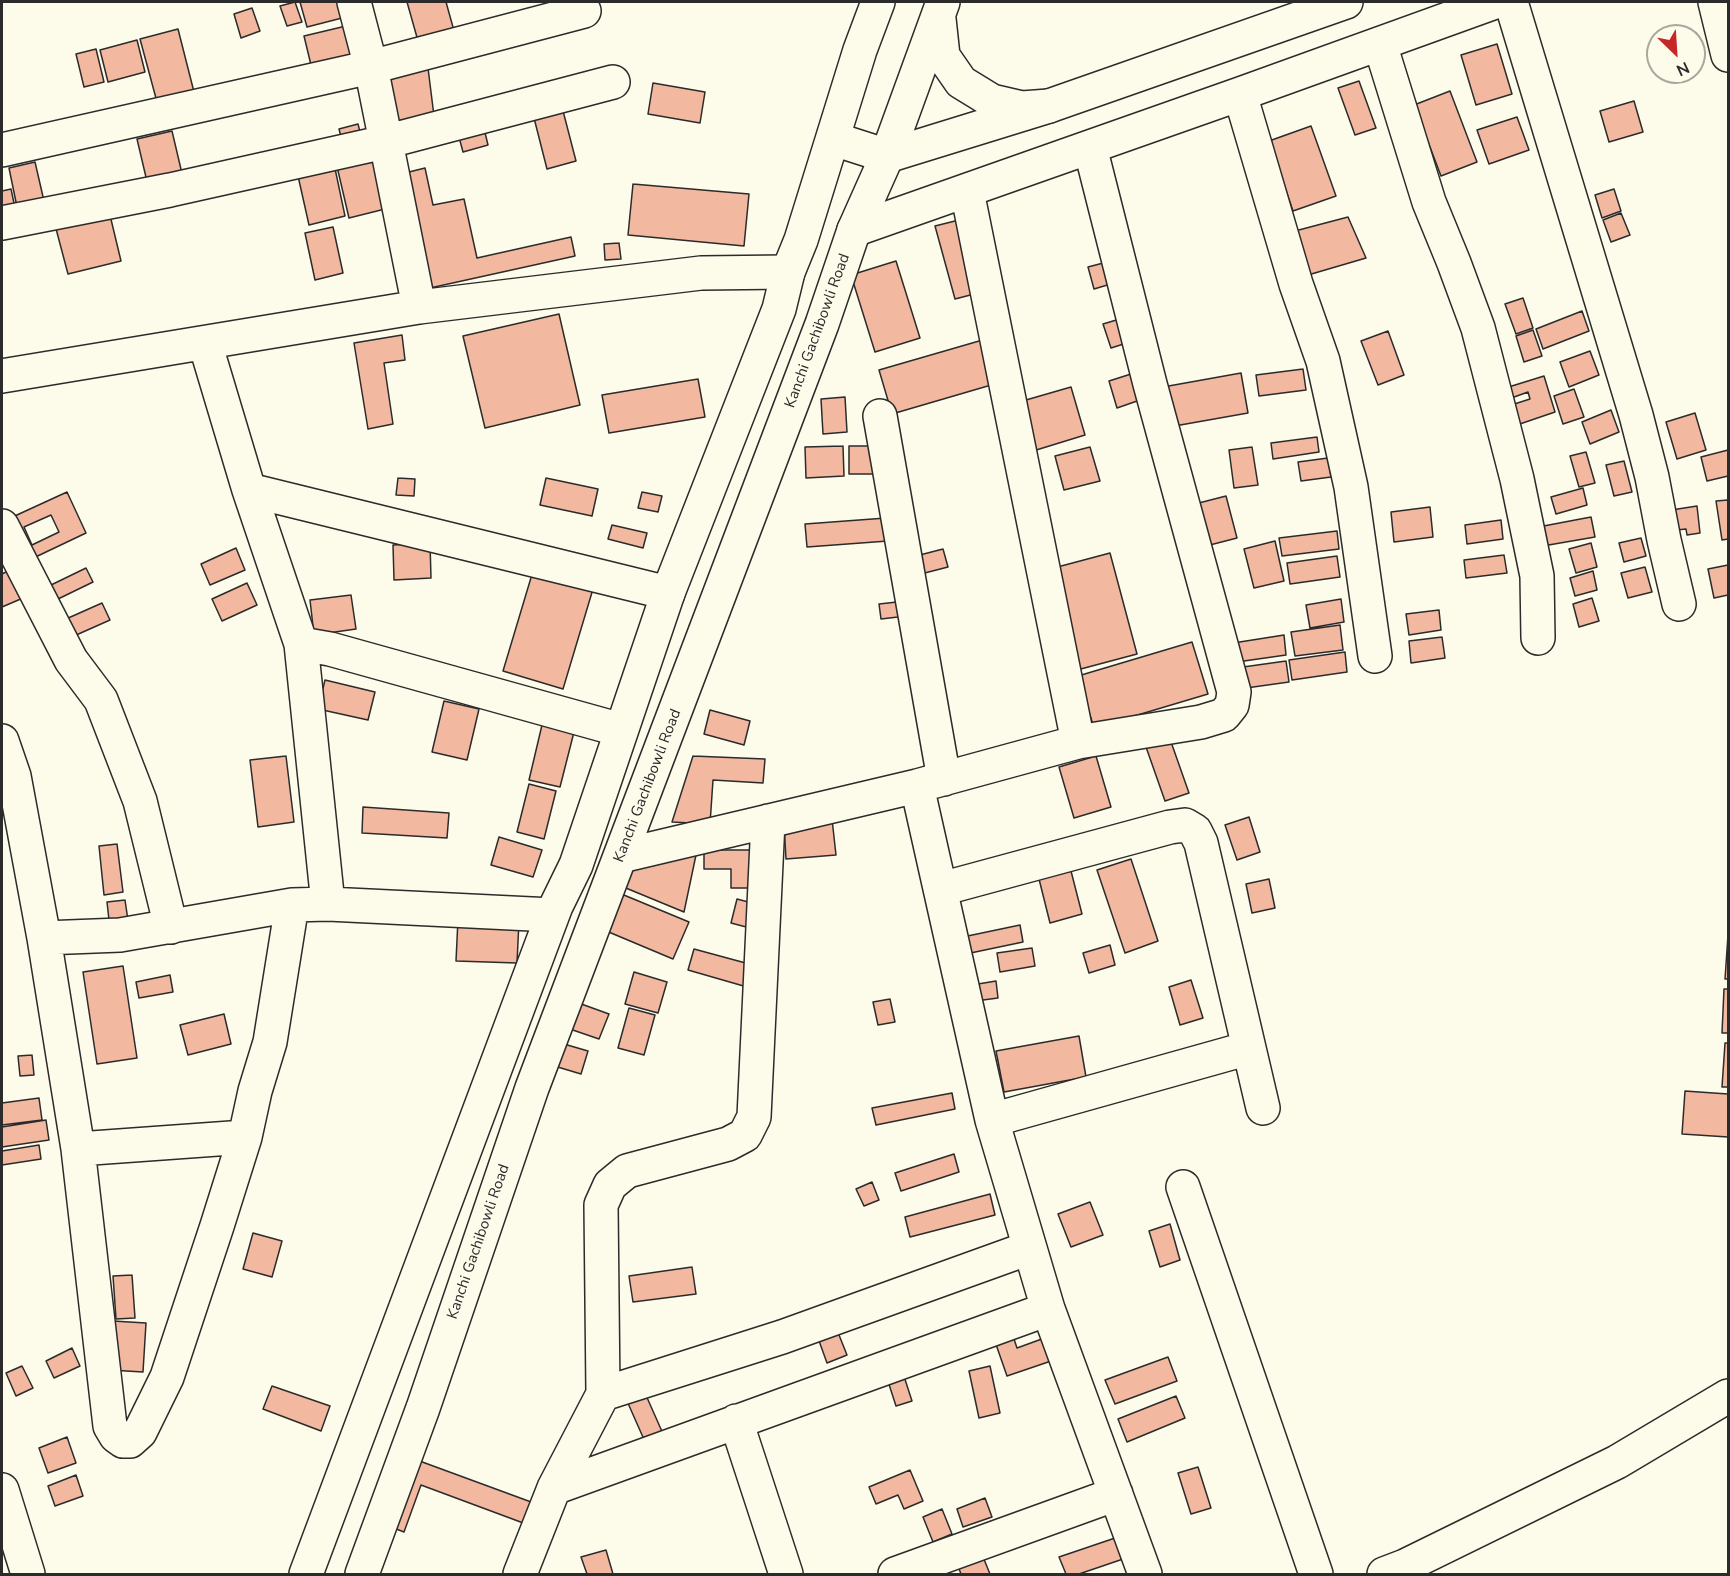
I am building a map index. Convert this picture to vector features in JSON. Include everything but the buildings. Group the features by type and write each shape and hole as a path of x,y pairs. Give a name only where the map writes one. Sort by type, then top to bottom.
{"street":[{"path":"354,2 371,67 384,142 419,307"},
{"path":"306,1575 552,915 576,865 668,593 779,309 788,272 801,240 860,50 878,2"},
{"path":"834,139 887,156 1049,106 1346,2"},
{"path":"854,230 1495,2"},
{"path":"1511,2 1633,405 1652,477 1679,604"},
{"path":"1715,2 1728,55"},
{"path":"940,8 943,56 961,82 992,101 1022,108 1049,106"},
{"name":"Kanchi Gachibowli Road","path":"362,1575 423,1408 532,1088 822,324 854,230 887,156 940,8"},
{"path":"2,150 371,67 584,11"},
{"path":"1380,44 1429,202 1478,328 1517,479 1537,576 1538,638"},
{"path":"2,222 170,190 384,142 613,82"},
{"path":"1240,94 1296,284 1323,362 1350,487 1375,656"},
{"path":"621,856 930,783 1078,742 1201,722 1224,715 1232,705 1234,692 1153,395 1090,147"},
{"path":"967,191 1078,742"},
{"path":"2,376 419,307 700,273 788,272"},
{"path":"779,309 822,324"},
{"path":"205,343 249,490 301,644 328,904"},
{"path":"880,416 930,783 941,889 992,1120 1048,1309 1145,1575"},
{"path":"249,490 668,593"},
{"path":"2,526 71,660 101,700 140,801 171,927"},
{"path":"301,644 621,730"},
{"path":"2,741 14,776 44,938 78,1149 110,1426 116,1436 123,1441 130,1441 140,1432 167,1377 188,1317 244,1137 270,1042 292,905"},
{"path":"520,1575 554,1488 603,1394 601,1205 610,1185 627,1171 728,1144 745,1135 754,1117 768,821"},
{"path":"941,889 1170,827 1185,825 1195,831 1201,843 1263,1108"},
{"path":"44,938 120,935 292,905 328,904 552,915"},
{"path":"992,1120 1250,1048"},
{"path":"78,1149 244,1137"},
{"path":"1183,1187 1316,1575"},
{"path":"603,1394 782,1337 1029,1248"},
{"path":"554,1488 1048,1309"},
{"path":"1384,1575 1617,1461 1728,1396"},
{"path":"736,1421 786,1575"},
{"path":"2,1490 28,1575"},
{"path":"896,1575 1116,1494"}]}
